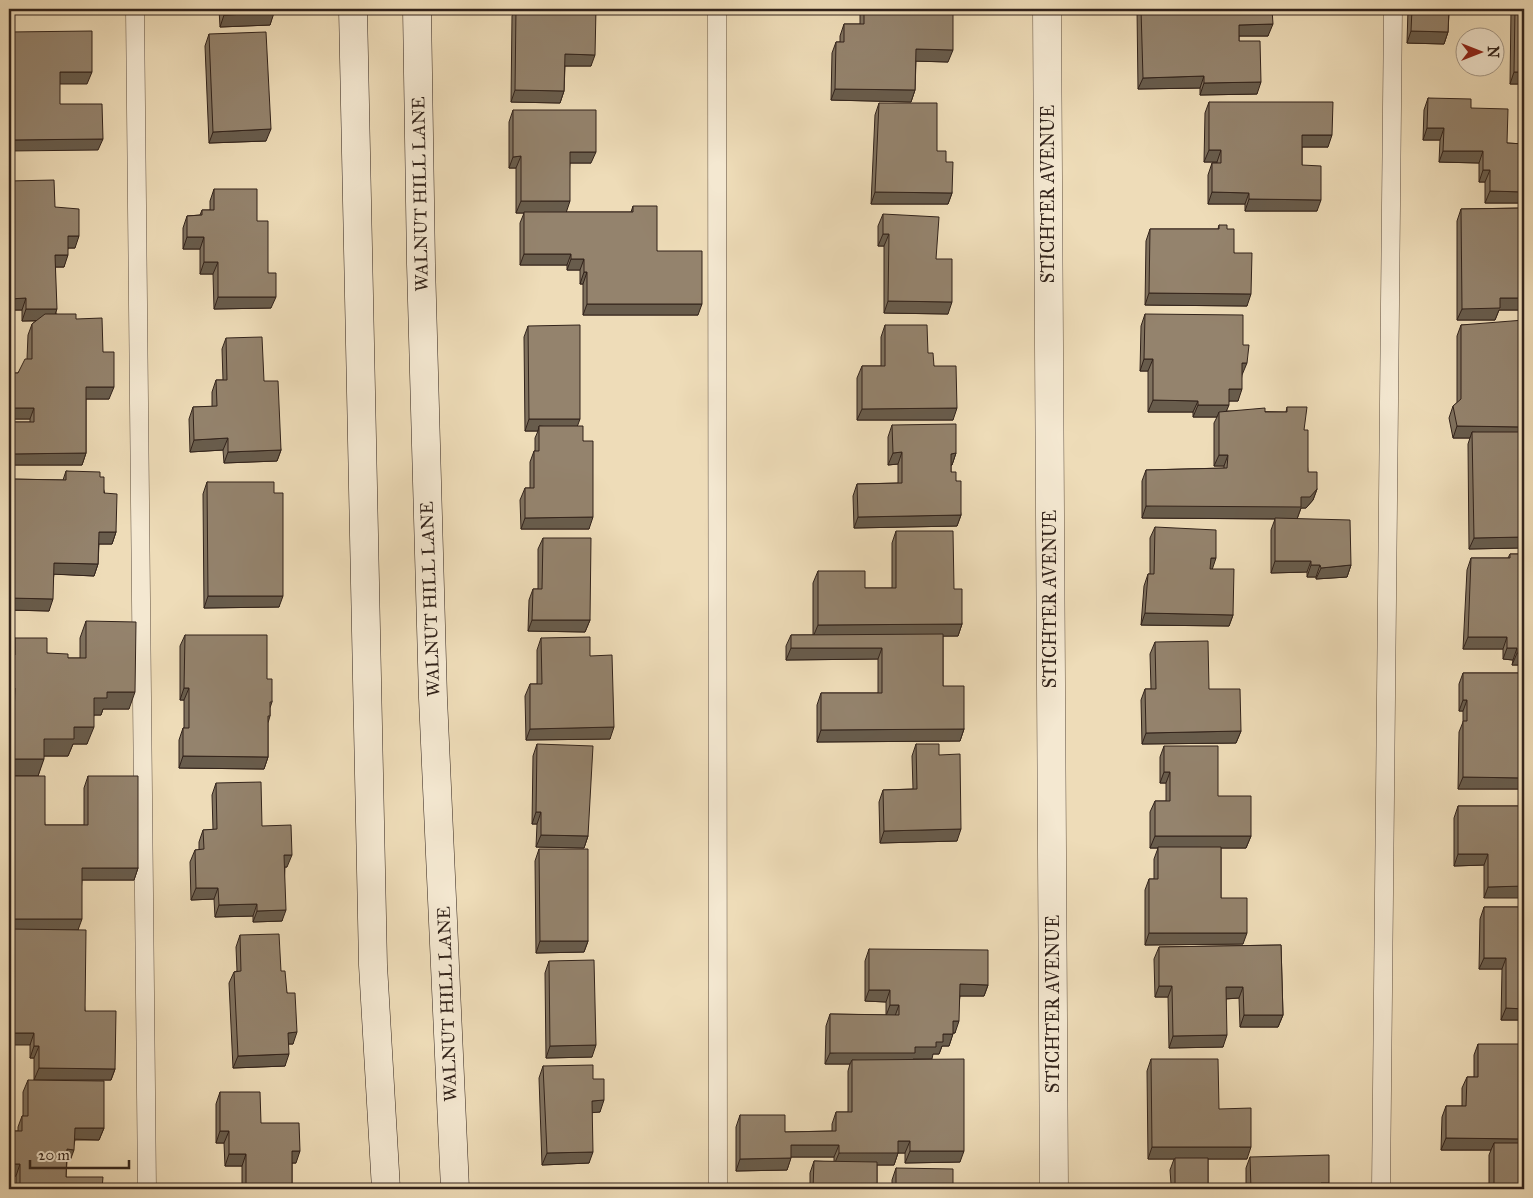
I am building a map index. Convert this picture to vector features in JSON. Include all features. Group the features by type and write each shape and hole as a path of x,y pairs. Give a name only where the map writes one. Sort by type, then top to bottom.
{"main road":[{"path":"352,9 373,965 386,1189"},
{"name":"WALNUT HILL LANE","path":"417,9 421,264 433,698 454,1189"},
{"name":"STICHTER AVENUE","path":"1047,9 1054,1189"}],"lane":[{"path":"135,9 147,1189"},
{"path":"717,9 718,1189"},
{"path":"1381,1189 1393,9"}],"building":[{"path":"224,9 274,9 274,13 224,15"},
{"path":"516,9 596,9 595,55 565,54 564,91 515,90"},
{"path":"864,9 953,10 953,50 916,49 915,90 835,89 836,42 844,42 844,24 864,24"},
{"path":"1141,9 1272,9 1273,24 1239,25 1239,41 1260,41 1261,82 1204,83 1204,76 1143,78"},
{"path":"1412,9 1449,9 1448,32 1411,31"},
{"path":"1515,9 1524,9 1524,72 1514,72"},
{"path":"92,31 92,72 60,72 60,104 102,104 103,139 9,140 9,32"},
{"path":"266,32 271,129 213,132 209,34"},
{"path":"1428,98 1471,99 1471,108 1508,109 1507,143 1524,144 1524,192 1490,191 1490,170 1483,170 1483,151 1443,151 1444,128 1427,128"},
{"path":"1209,102 1333,102 1332,135 1302,135 1302,165 1321,166 1321,200 1249,199 1249,193 1212,192 1212,163 1221,163 1221,150 1209,150"},
{"path":"879,103 937,103 937,151 946,151 946,162 953,162 952,193 875,192"},
{"path":"513,110 596,110 596,152 570,152 570,201 521,201 521,156 513,157"},
{"path":"54,180 55,207 79,209 79,236 68,236 68,255 55,255 57,309 26,309 26,298 9,299 9,181"},
{"path":"214,189 257,189 257,221 268,221 268,273 276,273 276,297 218,297 218,262 204,262 204,237 187,237 187,216 202,215 202,210 214,210"},
{"path":"633,206 657,206 657,251 702,251 702,304 587,304 587,272 584,272 584,259 571,259 571,254 524,254 524,212 633,212"},
{"path":"1524,208 1524,307 1523,298 1500,298 1500,308 1462,309 1461,209"},
{"path":"883,214 939,217 936,259 952,259 952,302 888,301 889,234 883,234"},
{"path":"1219,225 1227,225 1227,229 1234,229 1234,253 1252,253 1251,294 1149,293 1150,229 1219,229"},
{"path":"45,314 76,314 76,319 102,318 103,352 114,352 114,387 86,387 86,453 9,454 9,422 34,422 34,408 11,408 11,373 18,373 25,359 32,359 32,324"},
{"path":"1145,314 1243,315 1243,345 1249,345 1247,363 1242,363 1242,389 1229,389 1229,405 1198,405 1198,401 1153,400 1153,359 1144,359"},
{"path":"1524,320 1524,427 1457,426 1453,406 1461,399 1461,325"},
{"path":"580,325 580,419 529,419 528,326"},
{"path":"885,325 927,325 928,353 933,353 934,366 956,366 957,408 862,409 862,366 885,366"},
{"path":"262,337 264,381 278,381 281,450 228,452 228,438 194,440 193,407 217,406 216,380 227,380 226,338"},
{"path":"1287,407 1307,407 1304,430 1308,430 1308,472 1317,472 1317,489 1310,497 1301,497 1301,507 1146,506 1146,470 1227,468 1228,455 1219,455 1219,412 1265,408 1265,412 1287,412"},
{"path":"956,424 956,453 951,454 951,472 956,472 956,481 961,481 961,515 858,517 857,484 902,483 902,452 893,453 892,425"},
{"path":"539,426 583,426 583,441 593,441 593,517 525,518 525,488 534,488 534,451 539,451"},
{"path":"1472,432 1524,432 1524,543 1523,537 1474,538"},
{"path":"66,471 100,472 100,477 104,477 104,493 117,494 116,532 99,532 98,564 54,563 53,599 9,598 9,479 66,480"},
{"path":"207,482 274,482 274,493 283,493 283,596 208,596"},
{"path":"1275,518 1350,520 1351,565 1321,568 1320,565 1311,565 1311,561 1275,561"},
{"path":"1155,527 1216,530 1216,558 1211,558 1210,569 1234,569 1233,615 1145,613 1148,574 1154,574"},
{"path":"896,531 953,531 954,589 962,589 962,624 818,625 818,571 865,571 865,588 896,588"},
{"path":"543,538 591,538 590,620 532,620 533,589 542,589"},
{"path":"1510,554 1524,554 1524,653 1517,653 1517,648 1507,648 1507,637 1468,637 1471,558 1510,558"},
{"path":"86,621 136,622 135,692 107,692 107,698 94,698 94,727 74,727 74,739 44,739 44,759 9,759 9,717 14,717 15,688 9,688 9,655 15,655 15,638 47,638 47,653 68,654 68,658 86,658"},
{"path":"943,634 943,686 964,686 964,729 821,730 821,693 882,693 882,648 791,648 791,635"},
{"path":"185,635 267,635 267,679 272,679 272,702 270,702 270,716 268,716 268,757 183,756 183,728 189,728 189,688 184,688"},
{"path":"590,637 590,656 612,655 614,727 530,729 530,684 542,684 541,638"},
{"path":"1208,641 1209,689 1240,689 1241,731 1146,733 1145,689 1156,689 1155,642"},
{"path":"1463,673 1524,673 1524,778 1463,777 1463,721 1467,721 1467,700 1463,700"},
{"path":"537,744 593,746 588,836 541,835 541,812 536,812"},
{"path":"916,744 939,744 939,755 960,754 961,829 884,831 883,790 917,789"},
{"path":"1164,746 1218,746 1218,796 1251,796 1251,836 1155,836 1155,801 1170,801 1170,772 1164,772"},
{"path":"9,776 45,776 45,825 88,825 88,776 138,776 138,868 82,868 82,919 9,919"},
{"path":"261,782 262,826 291,825 292,855 284,855 286,910 257,911 257,904 219,905 218,888 196,888 195,850 204,849 203,830 217,829 216,783"},
{"path":"1458,806 1524,806 1524,886 1488,887 1488,854 1458,854"},
{"path":"1158,847 1221,847 1221,898 1247,898 1247,933 1149,933 1149,879 1158,879"},
{"path":"539,849 588,849 588,941 540,941"},
{"path":"1484,907 1524,907 1524,1009 1506,1008 1506,958 1484,958"},
{"path":"9,929 86,930 85,1011 116,1011 115,1069 39,1068 39,1046 34,1046 34,1033 9,1033"},
{"path":"279,934 281,971 285,971 287,993 295,993 297,1032 288,1033 289,1054 238,1056 234,972 241,971 240,935"},
{"path":"1281,945 1283,1015 1244,1015 1243,987 1226,987 1227,1035 1173,1036 1172,986 1159,986 1159,947"},
{"path":"869,949 988,950 988,985 960,984 959,1021 953,1021 953,1034 943,1034 943,1042 936,1042 936,1047 915,1047 915,1053 830,1053 830,1014 899,1015 899,1005 890,1005 890,990 869,990"},
{"path":"594,960 596,1045 550,1046 549,961"},
{"path":"1478,1044 1524,1044 1524,1139 1446,1138 1446,1106 1466,1106 1467,1077 1478,1077"},
{"path":"964,1059 964,1151 910,1151 910,1141 898,1141 898,1153 839,1153 839,1145 791,1145 791,1158 740,1159 740,1115 785,1115 785,1132 836,1131 836,1112 852,1112 852,1060"},
{"path":"1151,1059 1218,1059 1219,1109 1251,1108 1251,1147 1152,1147"},
{"path":"593,1065 593,1079 604,1079 604,1100 592,1101 593,1152 547,1153 543,1066"},
{"path":"28,1080 104,1081 104,1128 75,1128 74,1150 67,1149 66,1177 103,1177 102,1189 20,1189 20,1164 9,1164 9,1131 22,1131 22,1116 28,1116"},
{"path":"220,1092 260,1092 261,1123 299,1123 300,1151 292,1151 292,1189 246,1189 246,1154 229,1154 229,1131 220,1131"},
{"path":"1494,1143 1524,1143 1524,1189 1494,1189"},
{"path":"1329,1155 1329,1183 1321,1183 1321,1189 1251,1189 1250,1157"},
{"path":"1175,1158 1208,1158 1208,1189 1155,1189 1155,1184 1175,1184"},
{"path":"814,1161 877,1162 877,1189 813,1189"},
{"path":"896,1168 953,1169 953,1189 896,1189"},
{"path":"603,1188 603,1189 550,1189"}]}
